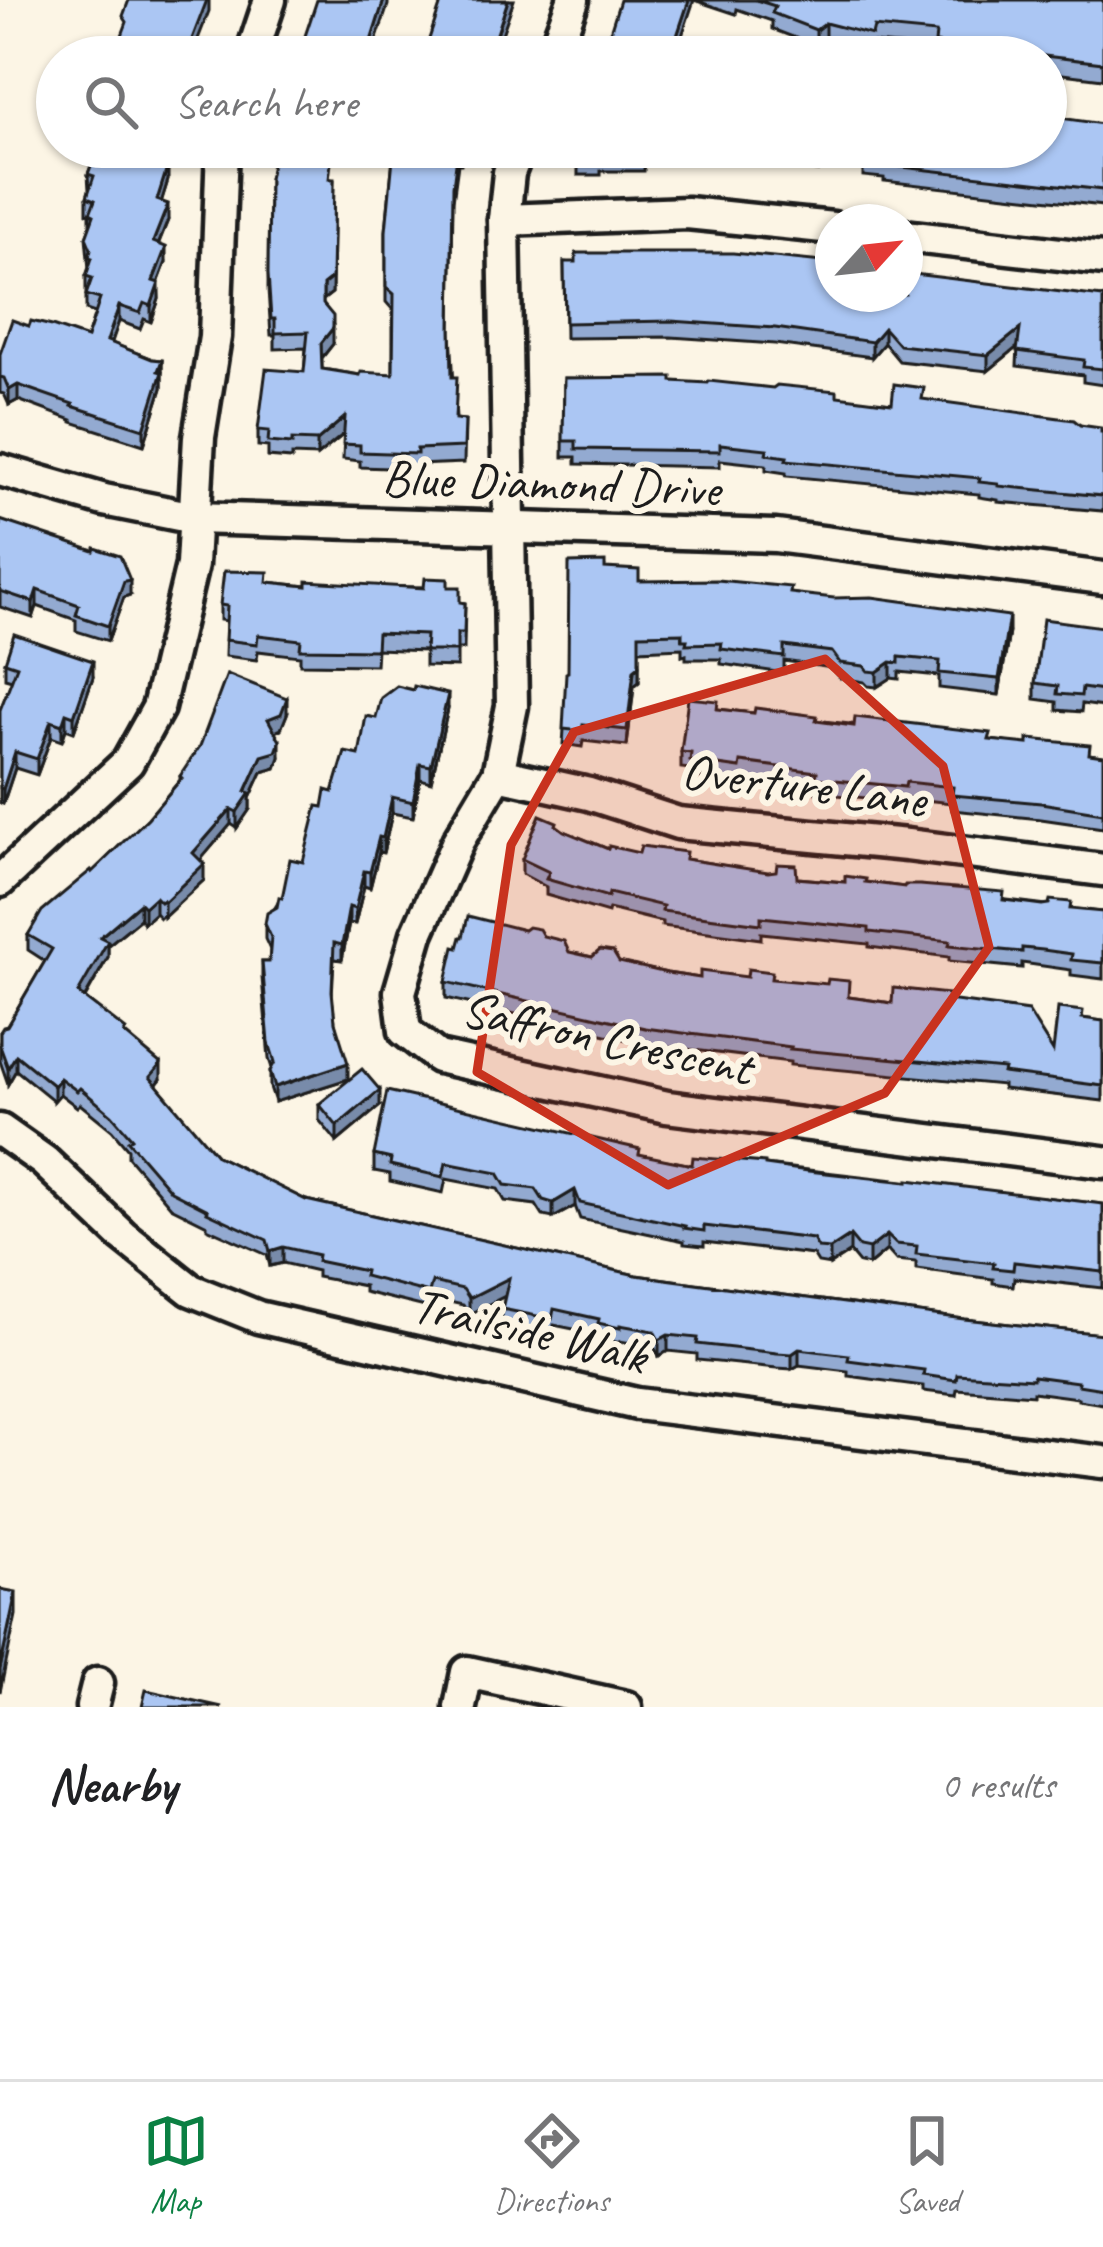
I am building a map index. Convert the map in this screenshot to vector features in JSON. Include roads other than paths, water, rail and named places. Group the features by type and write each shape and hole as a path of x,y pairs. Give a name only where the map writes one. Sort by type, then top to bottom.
{"street":[{"path":"257,36 270,0"},
{"path":"560,36 573,0"},
{"path":"0,881 128,762 158,708 192,565 199,437 215,338 221,168"},
{"name":"Saffron Crescent","path":"511,168 504,220 512,706 498,774 458,841 417,934 400,992 405,1031 438,1057 667,1107 1103,1162"},
{"path":"504,220 687,213 815,226"},
{"path":"923,238 1103,259"},
{"name":"Blue Diamond Drive","path":"0,470 104,500 194,518 776,536 1103,578"},
{"name":"Overture Lane","path":"498,774 589,794 678,823 1103,870"},
{"name":"Trailside Walk","path":"0,1130 44,1161 123,1236 190,1290 258,1317 637,1404 1103,1462"},
{"path":"460,1707 467,1672 626,1707"}]}
